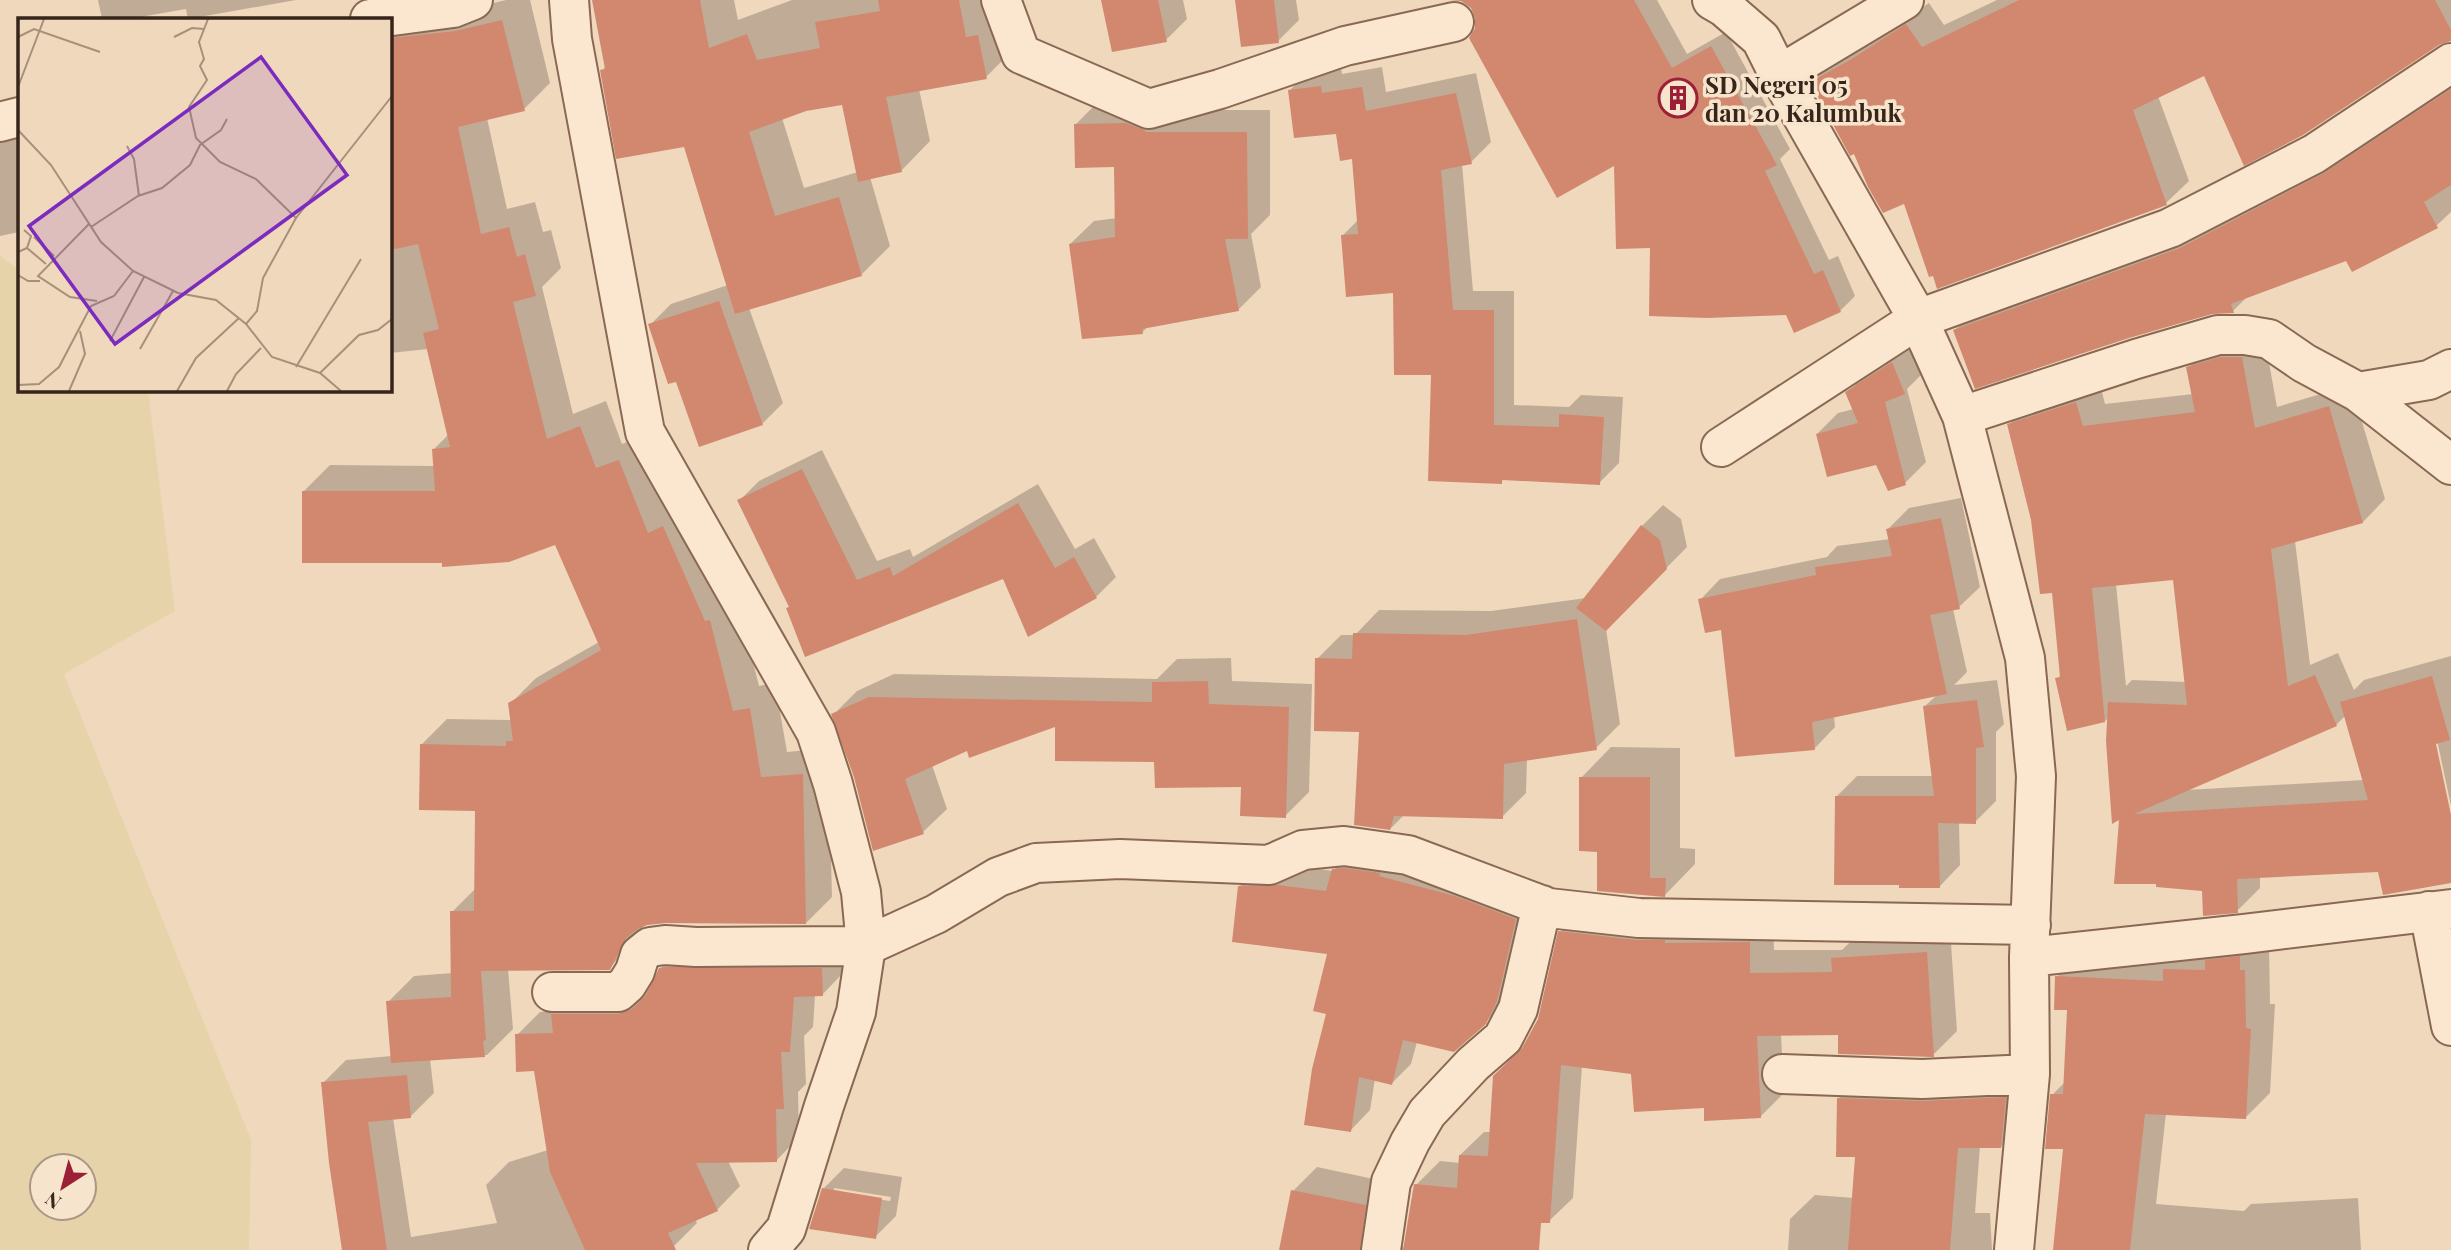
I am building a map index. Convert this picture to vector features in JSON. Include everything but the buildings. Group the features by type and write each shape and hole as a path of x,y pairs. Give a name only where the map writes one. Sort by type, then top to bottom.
{"street":[{"path":"378,18 453,8 473,0"},
{"path":"569,0 572,39 645,432 816,732 833,784 860,892 866,946 856,1012 786,1230 768,1250"},
{"path":"1001,0 1021,54 1149,108 1220,89 1345,46 1454,22"},
{"path":"1712,0 1761,38 1779,75 1918,319 1962,416 2025,658 2036,776 2030,941 2030,1074 2014,1250"},
{"path":"1779,75 1904,0"},
{"path":"1721,447 1918,319 2171,228 2314,154 2451,62"},
{"path":"0,122 18,117"},
{"path":"1962,416 2218,335 2245,335 2269,339 2304,363 2358,392 2451,465"},
{"path":"2358,392 2429,380 2451,369"},
{"path":"552,992 618,992 635,971 640,955 650,947 866,946 936,915 998,877 1036,863 1120,859 1269,865 1303,850 1344,846 1408,855 1542,905 1639,918 2030,941 2244,934 2440,910 2451,1026"},
{"path":"1381,1250 1391,1182 1409,1142 1427,1113 1473,1064 1503,1038 1518,1009 1542,905"},
{"path":"1782,1073 1922,1079 2030,1074"}],"shaded area":[{"path":"0,256 18,269 18,392 148,392 175,611 64,674 251,1140 249,1250 0,1250"}],"place":[{"name":"SD Negeri 05 dan 20 Kalumbuk","path":"1678,98"}]}
